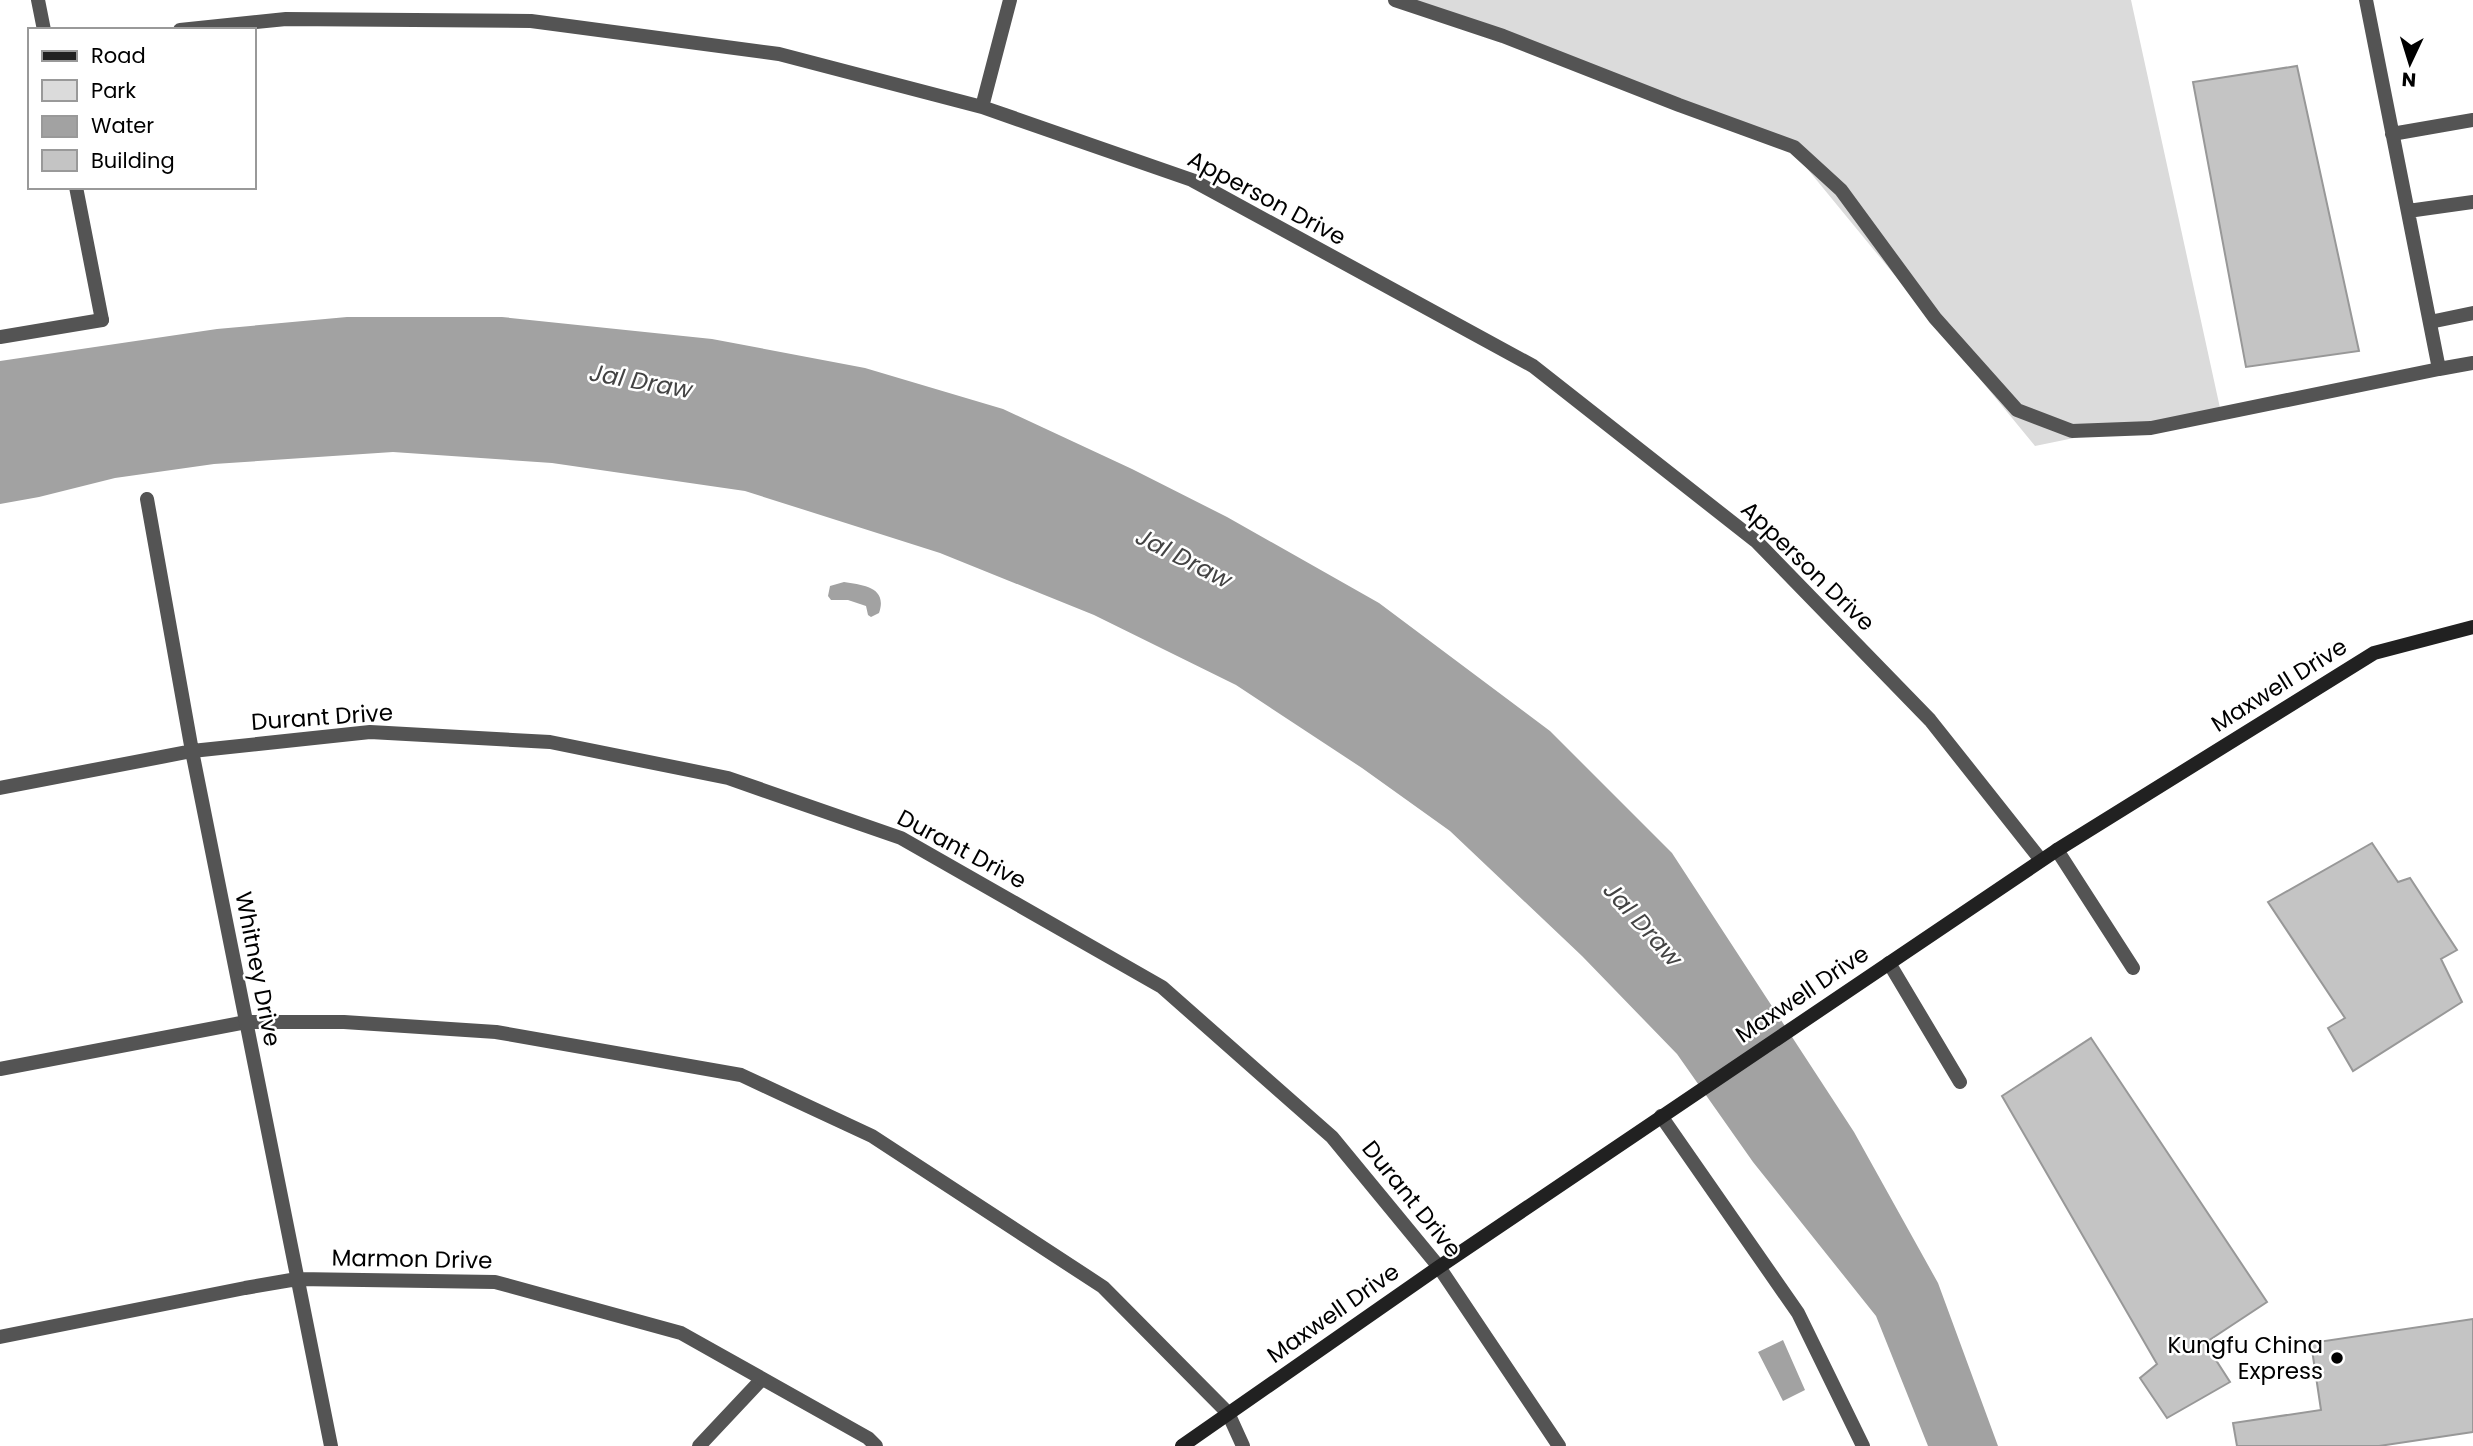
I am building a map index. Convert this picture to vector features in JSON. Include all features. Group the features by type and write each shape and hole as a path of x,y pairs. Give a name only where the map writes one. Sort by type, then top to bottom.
{"street":[{"path":"38,0 44,28"},
{"path":"982,107 1010,0"},
{"path":"1395,0 1503,36 1794,147 1841,190 1935,318 2017,410 2072,431 2151,428 2473,363"},
{"path":"2366,0 2439,369"},
{"name":"Apperson Drive","path":"199,28 286,19 531,21 779,54 982,107 1192,180 1533,366 1758,542 1930,720 2041,860"},
{"path":"2392,134 2473,120"},
{"path":"0,337 102,320 76,189"},
{"path":"2408,211 2473,202"},
{"path":"2430,322 2473,313"},
{"name":"Whitney Drive","path":"147,499 192,751 331,1446"},
{"name":"Maxwell Drive","path":"1182,1446 1439,1267 2041,860 2374,653 2473,627"},
{"name":"Durant Drive","path":"0,789 192,751 370,732 550,742 728,778 901,838 1162,987 1332,1137 1439,1267 1559,1446"},
{"path":"2057,850 2133,968"},
{"path":"1889,963 1960,1082"},
{"path":"0,1069 246,1022 344,1022 496,1032 741,1075 872,1136 1103,1287 1228,1413 1244,1446"},
{"path":"1661,1116 1798,1313 1863,1446"},
{"name":"Marmon Drive","path":"0,1337 297,1279 495,1282 681,1333 868,1438 876,1446"},
{"path":"699,1446 762,1379"}],"green space":[{"path":"1387,0 2131,0 2220,408 2035,446 1791,149"}],"water":[{"name":"Jal Draw","path":"347,317 502,317 712,339 865,368 1003,409 1227,517 1379,603 1550,731 1672,853 1854,1132 1938,1283 1998,1446 1928,1446 1876,1316 1753,1162 1677,1054 1582,956 1450,831 1362,768 1236,685 1094,615 940,553 745,491 552,463 393,452 214,464 115,478 0,504 0,361 217,329"},
{"path":"844,582 866,586 877,593 881,604 879,613 871,617 866,606 848,600 831,600 828,596 830,586"},
{"path":"1783,1340 1805,1390 1783,1401 1758,1352"}],"building":[{"path":"2297,66 2359,351 2246,367 2193,82"},
{"path":"2372,843 2398,882 2410,878 2457,950 2441,959 2462,1002 2353,1071 2328,1028 2345,1018 2268,902"},
{"path":"2091,1038 2267,1302 2205,1343 2230,1382 2167,1418 2140,1378 2157,1364 2002,1096"},
{"path":"2473,1319 2473,1432 2379,1446 2237,1446 2233,1423 2321,1410 2311,1343"}],"place":[{"name":"Kungfu China Express","path":"2337,1358"}]}
